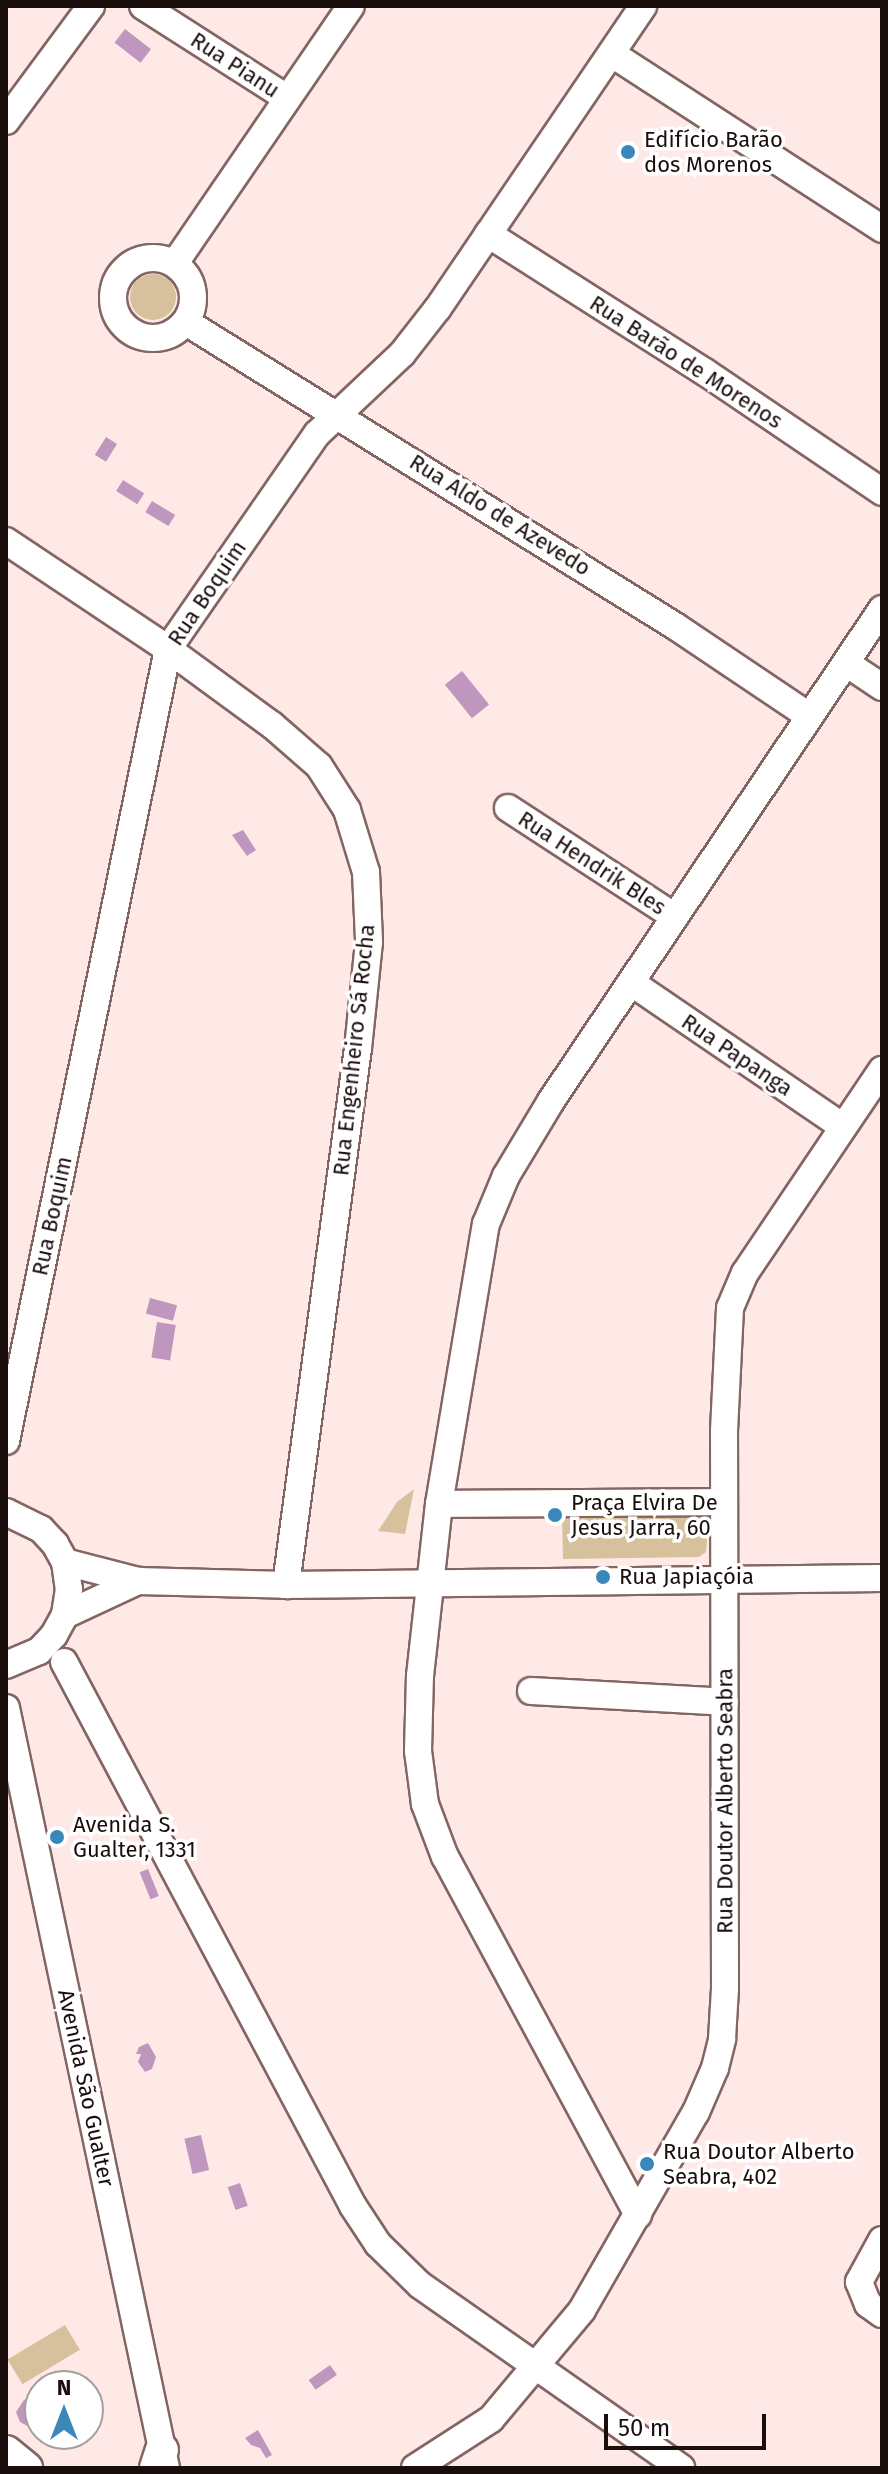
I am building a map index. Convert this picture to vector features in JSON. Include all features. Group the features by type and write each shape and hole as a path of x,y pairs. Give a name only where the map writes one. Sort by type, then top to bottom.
{"main road":[{"path":"6,2452 26,2468"}],"street":[{"path":"6,121 91,6"},
{"name":"Rua Pianu","path":"143,6 287,98"},
{"path":"175,263 351,6"},
{"name":"Rua Boquim","path":"6,1441 168,649 317,434 402,354 643,6"},
{"path":"612,54 882,229"},
{"name":"Rua Barão de Morenos","path":"488,234 705,372 882,492"},
{"path":"147,258 175,263 191,284 194,297 186,322 175,332 148,338 134,333 115,312 115,284 122,271 147,258"},
{"name":"Rua Aldo de Azevedo","path":"186,322 675,626 809,716"},
{"name":"Rua Engenheiro Sá Rocha","path":"6,541 168,649 272,725 319,766 347,810 366,872 369,942 358,1048 286,1585"},
{"path":"638,2215 445,1857 431,1824 418,1751 428,1583 439,1504 486,1224 517,1155 882,609"},
{"path":"846,663 882,687"},
{"name":"Rua Hendrik Bles","path":"508,808 675,917"},
{"name":"Rua Papanga","path":"632,983 843,1127"},
{"name":"Rua Doutor Alberto Seabra","path":"415,2468 491,2419 582,2310 696,2112 715,2068 722,2039 723,1502 730,1308 745,1273 882,1070"},
{"path":"439,1504 723,1502"},
{"path":"6,1512 41,1529 65,1562 69,1589 65,1615 54,1635 39,1651 6,1665"},
{"path":"65,1562 138,1581 286,1585 882,1578"},
{"path":"65,1615 138,1581"},
{"path":"64,1662 353,2206 378,2244 420,2285 681,2468"},
{"path":"531,1691 725,1702"},
{"name":"Avenida São Gualter","path":"6,1708 161,2462"},
{"path":"882,2240 859,2282 868,2304 882,2314"}],"shaded area":[{"path":"125,29 151,49 141,63 115,42"},
{"path":"153,274 169,281 176,297 169,313 153,320 137,313 130,297 137,281"},
{"path":"106,437 117,444 106,462 95,455"},
{"path":"123,480 144,493 137,504 116,491"},
{"path":"152,501 175,515 168,526 145,512"},
{"path":"462,671 489,704 472,718 445,685"},
{"path":"243,830 256,850 247,856 232,835"},
{"path":"150,1298 177,1305 173,1321 146,1313"},
{"path":"157,1322 176,1325 170,1361 151,1358"},
{"path":"414,1489 405,1534 378,1531 397,1502"},
{"path":"697,1515 704,1521 707,1541 706,1552 699,1557 563,1559 562,1516"},
{"path":"148,1869 159,1896 151,1899 140,1872"},
{"path":"148,2043 156,2057 152,2069 145,2072 138,2062 141,2054 136,2054 139,2047"},
{"path":"201,2135 209,2170 193,2174 184,2139"},
{"path":"240,2183 248,2206 236,2210 228,2187"},
{"path":"65,2325 80,2350 46,2370 24,2370 23,2384 8,2360"},
{"path":"330,2365 337,2375 316,2390 309,2380"},
{"path":"24,2400 24,2424 20,2422 16,2412"},
{"path":"258,2430 272,2455 266,2458 260,2448 251,2445 245,2438"}],"place":[{"name":"Edifício Barão dos Morenos","path":"628,152"},
{"name":"Praça Elvira De Jesus Jarra, 60","path":"555,1515"},
{"name":"Rua Japiaçóia","path":"603,1577"},
{"name":"Avenida S. Gualter, 1331","path":"57,1837"},
{"name":"Rua Doutor Alberto Seabra, 402","path":"647,2164"}]}
